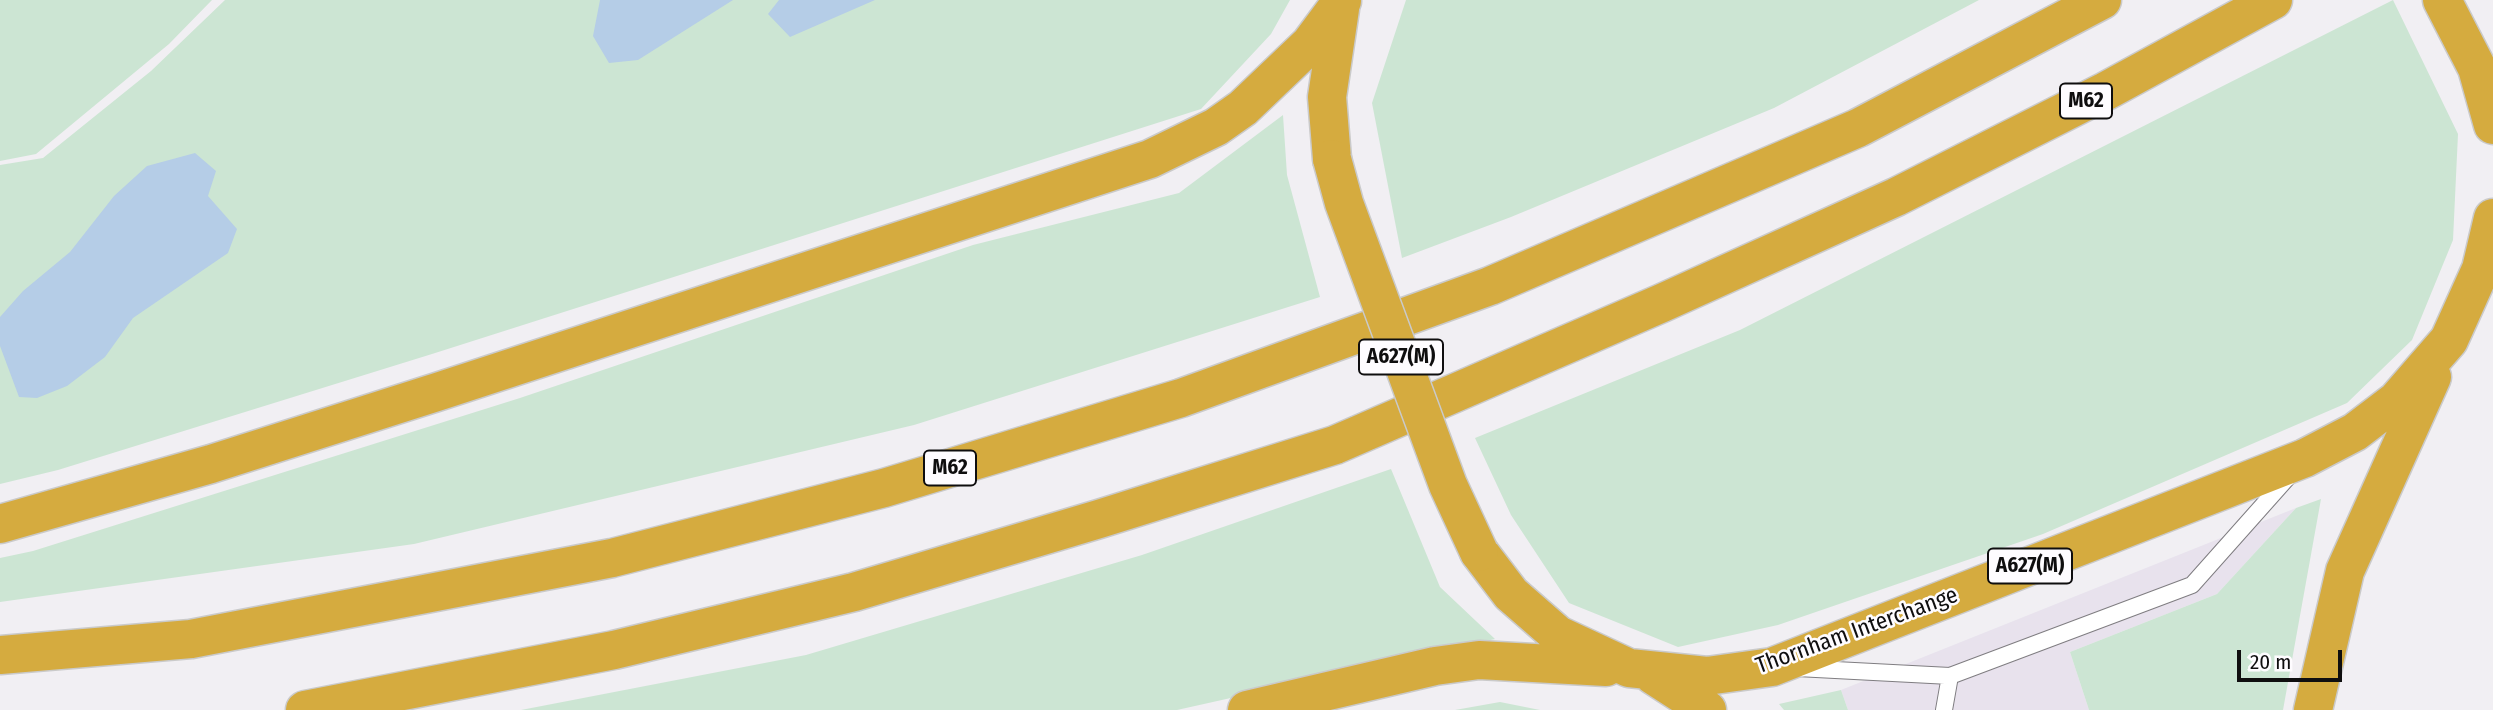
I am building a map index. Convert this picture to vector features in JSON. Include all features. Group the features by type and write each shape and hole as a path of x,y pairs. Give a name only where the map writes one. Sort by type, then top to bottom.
{"highway":[{"name":"M62","path":"0,655 191,639 612,558 884,488 1181,398 1490,286 1858,128 2102,0"},
{"name":"M62","path":"305,710 614,650 854,592 1335,445 1662,303 1896,197 2106,91 2273,0"},
{"path":"2442,0 2477,68 2493,125"},
{"path":"0,524 211,464 1150,159 1216,127 1243,108 1310,44 1342,1"},
{"name":"Thornham Interchange","path":"1342,1 1328,73 1328,123 1332,159 1344,203 1448,485 1479,552 1511,594 1558,635 1638,670 1707,676 1772,667 2305,458 2378,417 2422,373 2449,340 2469,302 2492,230"},
{"name":"A627(M)","path":"2313,710 2345,571 2449,340"},
{"path":"1247,710 1435,666 1479,660 1638,670"},
{"name":"A627(M)","path":"1638,670 1707,710"}],"lane":[{"path":"1772,667 1950,676 2192,585 2305,458"},
{"path":"1944,710 1950,676"}],"shaded area":[{"path":"2296,508 2217,594 2070,652 2089,710 1848,710 1841,690"}],"green space":[{"path":"0,0 212,0 169,44 36,154 0,161"},
{"path":"225,0 1290,0 1271,34 1201,109 432,354 58,470 0,484 0,165 43,158 151,71"},
{"path":"1406,0 1979,0 1774,108 1511,217 1402,258 1372,103"},
{"path":"2393,0 2458,134 2453,240 2412,340 2347,403 2043,534 1778,625 1678,647 1569,603 1511,515 1475,438 1740,330"},
{"path":"1283,115 1287,175 1320,297 914,425 414,544 0,602 0,558 33,551 520,398 973,245 1179,193"},
{"path":"1391,469 1440,587 1495,639 1177,710 521,710 806,655 1142,555"},
{"path":"2321,499 2283,710 2089,710 2070,652 2217,594 2296,508"},
{"path":"1841,690 1848,710 1784,710 1779,704"},
{"path":"1500,702 1540,710 1455,710"}],"water":[{"path":"600,0 733,0 638,60 609,63 593,36"},
{"path":"779,0 875,0 790,37 768,14"},
{"path":"195,153 216,171 208,196 237,229 228,253 133,318 105,357 67,386 37,398 19,397 0,346 0,317 23,291 70,252 114,196 147,166"}]}
